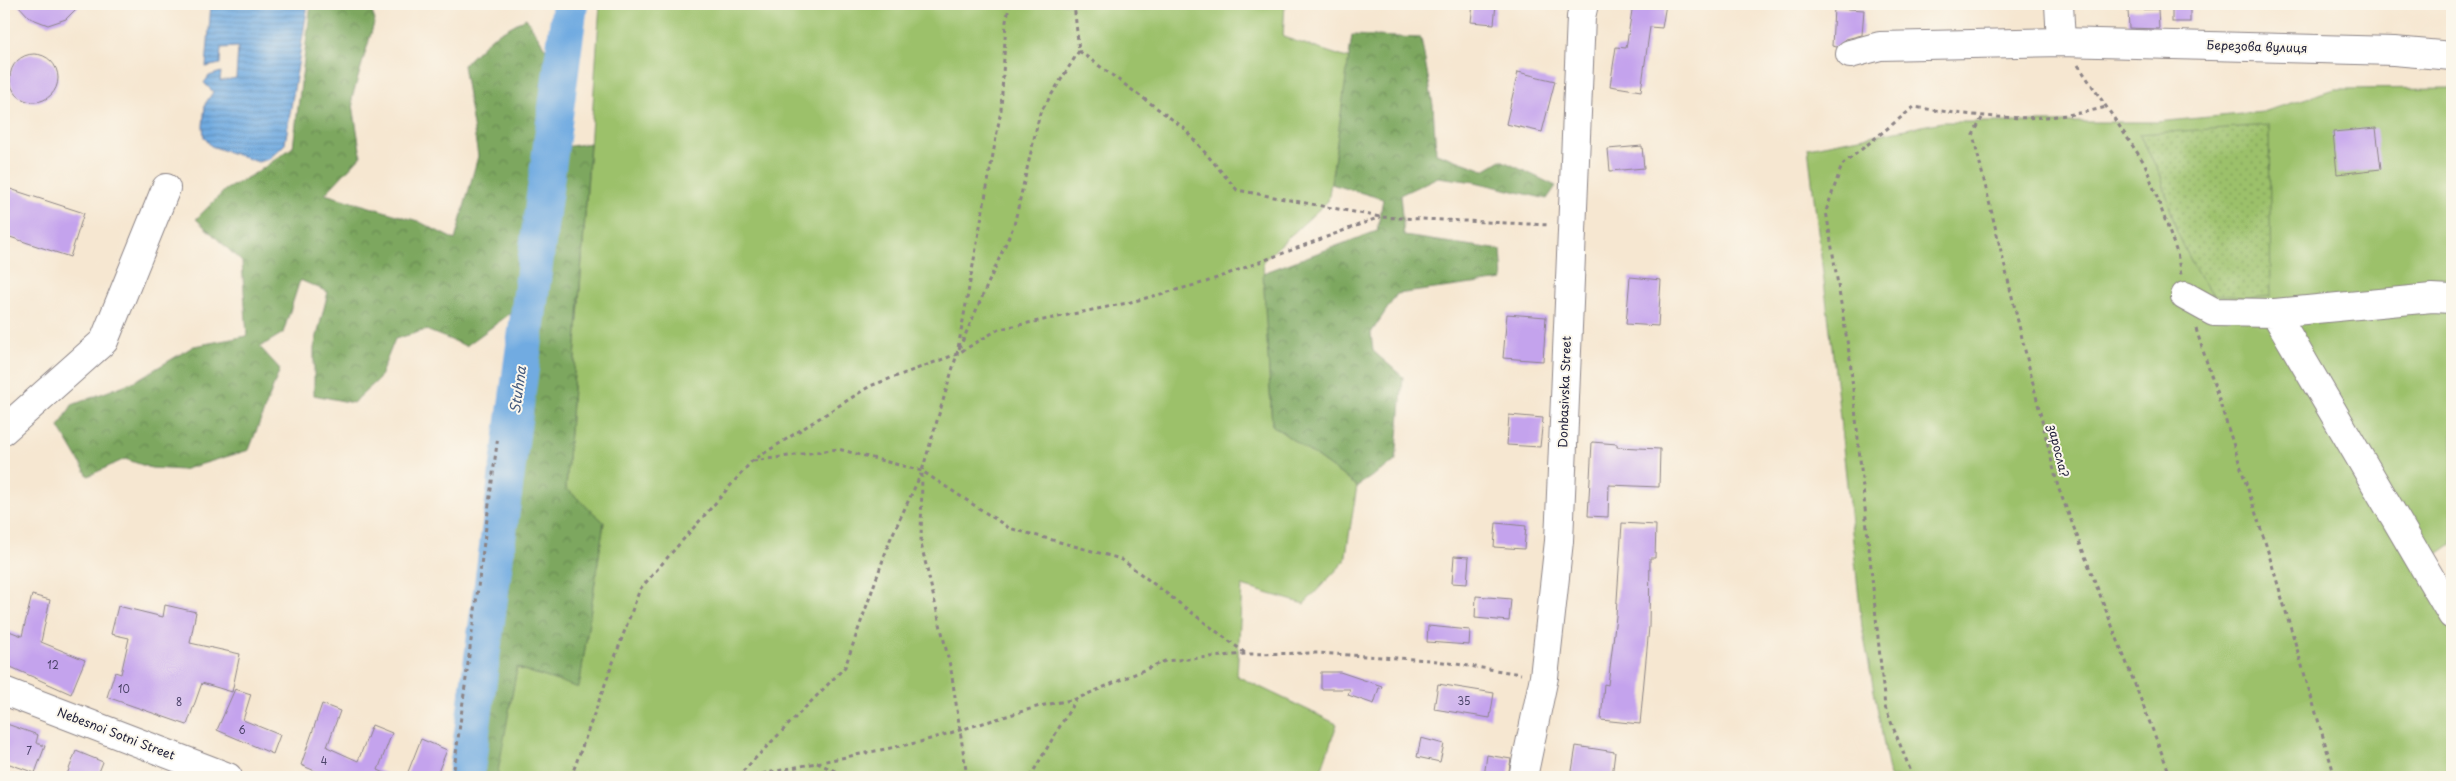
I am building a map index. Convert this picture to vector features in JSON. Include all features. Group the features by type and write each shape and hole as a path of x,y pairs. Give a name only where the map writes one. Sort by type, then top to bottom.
{"street":[{"name":"Donbasivska Street","path":"1523,777 1544,677 1559,541 1581,16 1584,4"},
{"path":"2059,4 2061,42"},
{"name":"Березова вулиця","path":"1850,54 1880,46 2061,42 2394,51 2452,56"},
{"path":"4,430 104,341 166,188"},
{"path":"2185,296 2214,312 2275,313 2432,298 2452,299"},
{"path":"2275,313 2452,615"},
{"name":"Nebesnoi Sotni Street","path":"4,691 228,777"}],"path":[{"path":"737,777 845,667 890,540 922,472 957,354 1001,110 1006,21 1010,4"},
{"path":"957,354 1014,225 1040,113 1079,51 1074,4"},
{"path":"2061,42 2145,164 2177,253 2185,296 2267,548 2335,777"},
{"path":"1079,51 1184,128 1237,190 1380,217 1572,226"},
{"path":"1913,777 1885,707 1850,359 1826,211 1842,165 1914,107 1982,118 2019,119 2080,114 2106,107"},
{"name":"заросла?","path":"1982,118 1973,135 2058,487 2171,777"},
{"path":"571,777 640,589 752,461 870,386 957,354 999,329 1127,303 1206,282 1380,217"},
{"path":"453,777 498,436"},
{"path":"752,461 838,449 922,472 1009,528 1121,559 1246,654"},
{"path":"922,472 921,544 950,670 967,777"},
{"path":"747,777 920,742 1040,706 1076,699 1165,661 1246,654 1318,653 1430,660 1544,677"},
{"path":"1030,777 1076,699"},
{"path":"816,763 849,777"}],"green space":[{"path":"311,4 369,4 375,20 352,98 361,156 325,194 418,221 455,240 478,156 463,65 492,37 526,18 551,57 515,310 466,346 426,330 395,339 379,379 353,403 314,395 314,348 328,292 300,280 283,333 260,347 280,369 249,450 182,470 151,468 125,459 88,476 59,427 72,405 135,381 194,346 247,336 242,262 196,219 225,190 259,171 293,147"},
{"path":"600,4 1285,4 1283,37 1350,59 1328,201 1263,261 1272,425 1357,486 1345,561 1304,604 1242,586 1237,676 1337,724 1319,777 496,777 517,668 579,687 604,523 566,489"},
{"path":"1352,35 1421,38 1433,105 1436,153 1484,170 1501,160 1556,186 1547,199 1475,182 1438,177 1400,195 1404,236 1501,250 1503,280 1397,294 1371,333 1373,351 1403,377 1396,461 1357,486 1272,425 1263,273 1377,231 1383,199 1331,184"},
{"path":"2452,88 2452,544 2432,558 2452,593 2452,777 1890,777 1862,627 1836,381 1808,148 1942,122 2156,122 2263,112 2335,89","holes":["2139,134 2250,298 2177,232 2161,176"]},
{"path":"2269,125 2271,296 2250,298 2212,294 2196,271 2177,232 2161,176 2139,134"},
{"path":"590,143 566,488 604,522 579,688 517,668 497,777 477,777 509,586 564,147"}],"water":[{"path":"211,4 308,4 285,144 269,159 258,162 211,146 204,137 205,104 213,92 204,83 209,76 221,72 220,81 236,78 238,47 221,48 220,64 206,67"}],"building":[{"path":"17,4 81,4 66,19 48,25 30,18"},
{"path":"1473,4 1496,4 1494,24 1471,22"},
{"path":"1633,4 1666,4 1662,28 1650,27 1641,91 1610,86 1616,47 1626,48"},
{"path":"2172,4 2190,4 2190,22 2172,22"},
{"path":"1834,8 1864,10 1862,35 1846,39 1837,47 1832,46"},
{"path":"2158,9 2159,29 2129,28 2128,10"},
{"path":"34,54 43,56 51,61 56,69 58,78 56,87 51,95 43,100 34,102 25,100 17,95 12,87 10,78 12,69 17,61 25,56"},
{"path":"1518,72 1555,81 1542,132 1506,124"},
{"path":"2376,128 2381,169 2337,174 2333,132"},
{"path":"1642,146 1644,168 1610,171 1608,149"},
{"path":"4,187 84,213 70,257 4,235"},
{"path":"1630,277 1661,280 1658,326 1626,324"},
{"path":"1507,314 1546,317 1543,361 1503,358"},
{"path":"1509,415 1543,418 1540,447 1507,445"},
{"path":"1592,442 1617,444 1617,447 1660,449 1659,487 1609,485 1608,517 1588,516"},
{"path":"1496,523 1526,526 1524,549 1494,547"},
{"path":"1622,523 1656,525 1655,558 1650,558 1649,627 1640,724 1601,720 1604,684 1608,685 1616,616"},
{"path":"1454,556 1469,557 1467,584 1452,583"},
{"path":"32,595 50,600 41,642 85,660 71,694 4,664 4,629 22,636"},
{"path":"1476,596 1511,599 1509,621 1475,618"},
{"path":"165,605 196,612 190,643 240,654 232,692 202,683 187,725 107,697 115,672 121,674 129,638 111,634 118,606 163,617"},
{"path":"1428,626 1470,630 1469,645 1427,642"},
{"path":"1321,672 1340,672 1382,686 1379,688 1374,704 1348,695 1350,689 1321,689"},
{"path":"1438,684 1494,693 1490,718 1434,709"},
{"path":"235,689 251,694 243,720 280,735 273,754 217,730"},
{"path":"322,704 340,711 327,747 358,761 372,725 392,733 378,770 394,777 329,777 301,765"},
{"path":"4,723 38,735 36,743 45,746 35,773 4,762"},
{"path":"1421,738 1444,744 1440,762 1417,757"},
{"path":"421,739 447,750 436,777 406,777"},
{"path":"1576,746 1615,752 1612,777 1571,777"},
{"path":"76,751 103,762 97,777 66,777"},
{"path":"1487,755 1511,759 1508,777 1484,777"}],"waterway":[{"name":"Stuhna","path":"466,777 570,4"}]}
